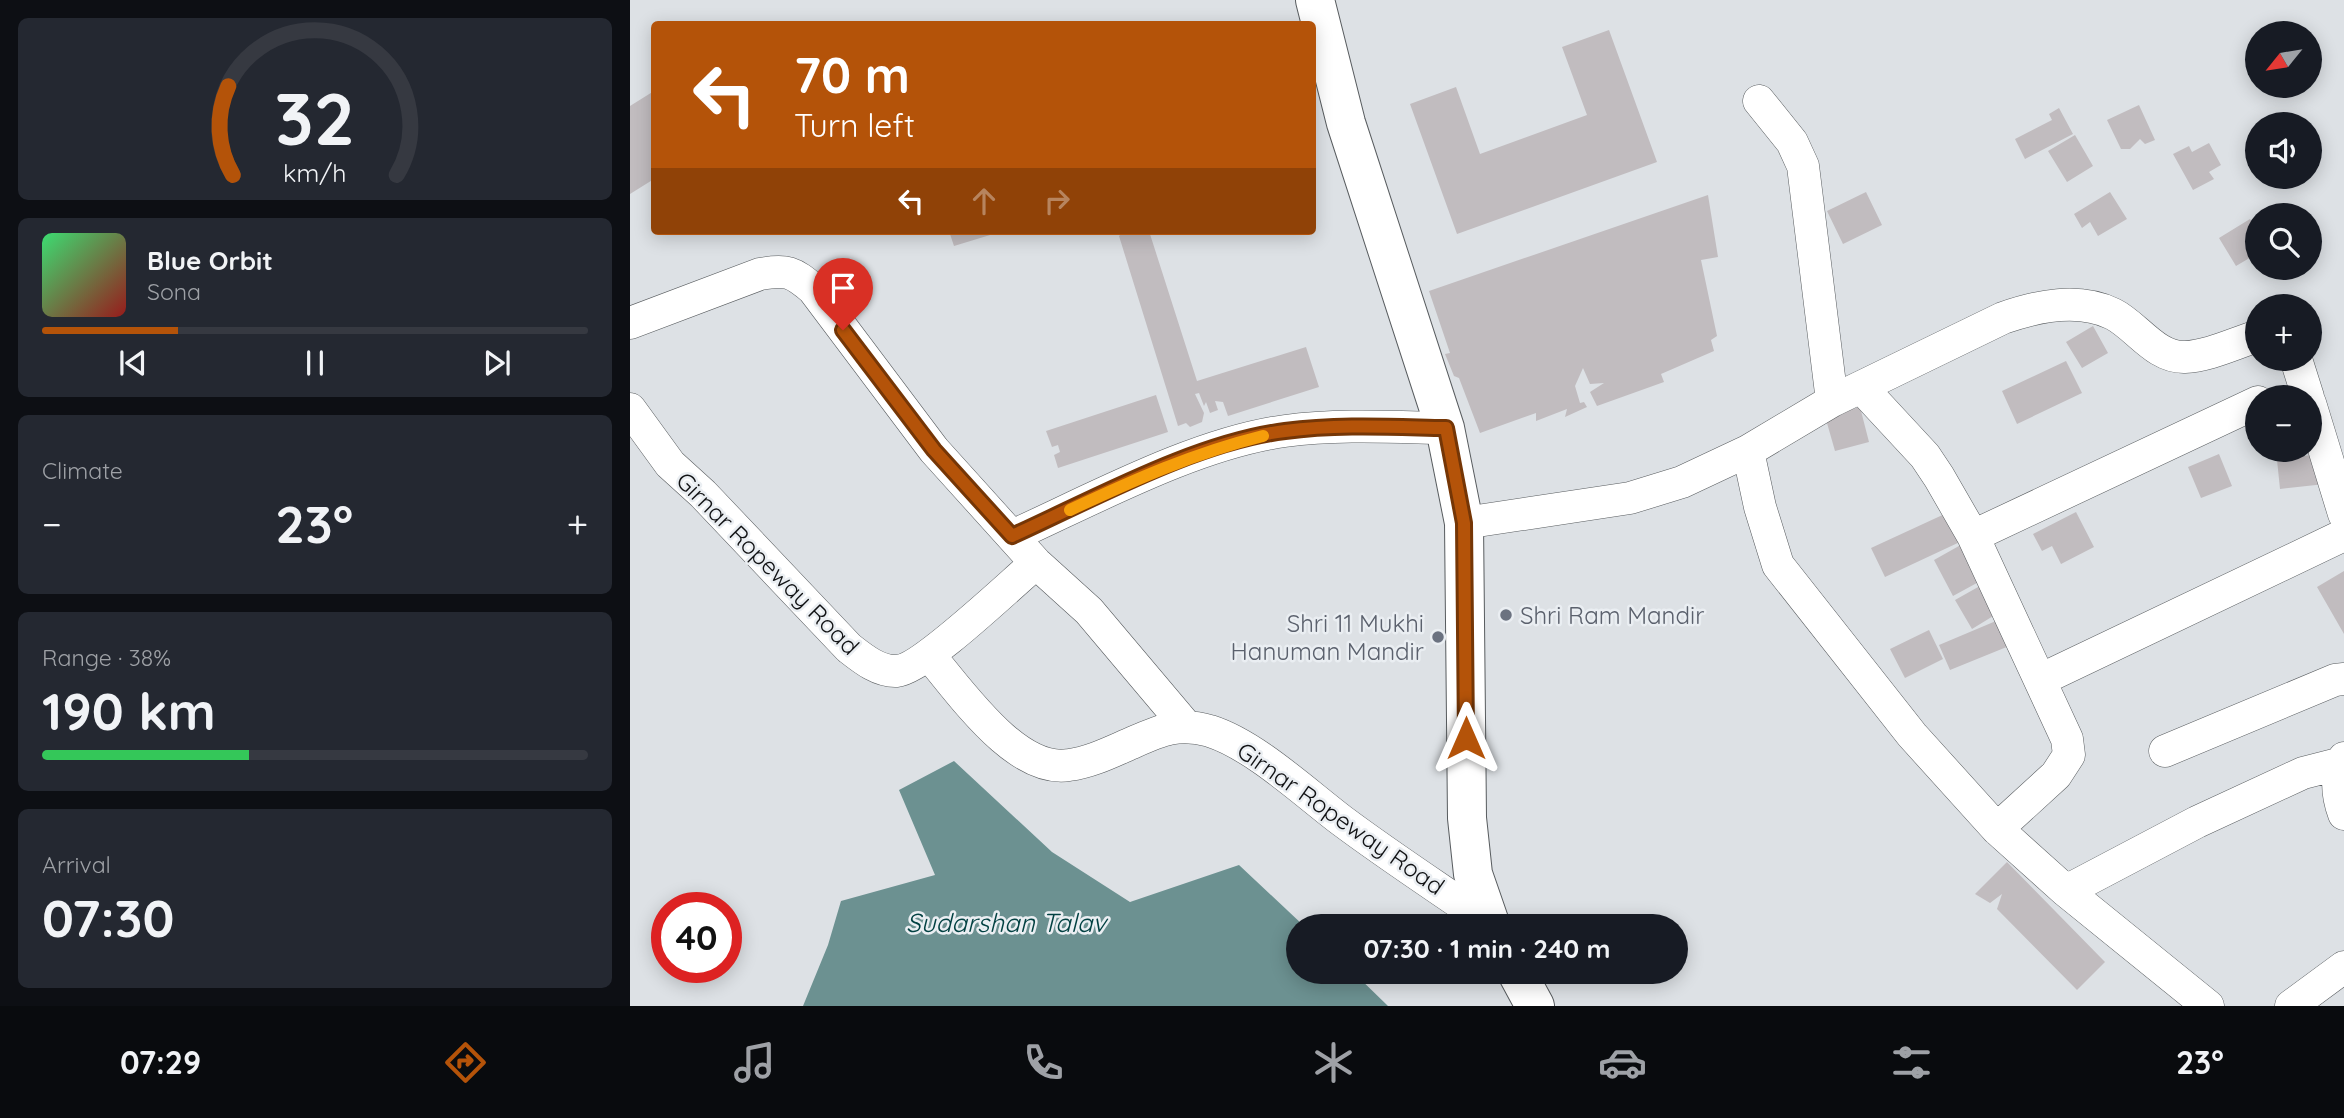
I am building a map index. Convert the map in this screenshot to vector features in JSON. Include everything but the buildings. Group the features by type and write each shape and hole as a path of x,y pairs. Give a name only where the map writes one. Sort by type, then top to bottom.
{"street":[{"path":"1315,0 1346,123 1446,428 1464,523 1467,818 1473,874 1487,914"},
{"path":"1759,102 1792,142 1803,166 1832,401"},
{"path":"630,323 760,274 779,270 795,275 813,289 934,450 1037,563 1089,611 1186,726"},
{"path":"1464,523 1630,499 1682,482 1748,451 1832,401 2003,318 2027,310 2053,304 2082,306 2112,314 2155,347 2184,357 2204,354 2245,340"},
{"path":"1861,387 1925,456 1940,477 1973,536 2067,739 2069,755 2056,775 1997,829"},
{"path":"1973,536 2245,408"},
{"name":"Girnar Ropeway Road","path":"630,409 670,464 703,494 849,649 870,663 894,671 909,669 1037,563"},
{"path":"1012,536 1169,465 1284,431 1351,426 1446,428"},
{"path":"2322,443 2344,514"},
{"path":"1748,451 1760,507 1778,565 1912,735 1997,829 2066,891 2208,1006"},
{"path":"2040,680 2344,535"},
{"name":"Girnar Ropeway Road","path":"929,655 1004,740 1027,758 1051,765 1068,766 1099,757 1161,730 1186,726 1210,731 1235,741 1344,822 1476,914"},
{"path":"2165,751 2335,680 2344,679"},
{"path":"2066,891 2197,822 2303,773 2343,761"},
{"path":"2343,761 2337,783 2344,814"},
{"path":"2291,1006 2344,967"},
{"path":"1523,984 1535,1006"}],"water":[{"name":"Sudarshan Talav","path":"954,761 1052,852 1130,902 1239,865 1291,914 1286,914 1286,984 1365,984 1388,1006 803,1006 828,945 841,901 935,875 899,790"}],"slow traffic":[{"path":"1070,510 1169,465 1263,436"}],"place":[{"name":"Shri Ram Mandir","path":"1506,615"},
{"name":"Shri 11 Mukhi Hanuman Mandir","path":"1438,637"}],"route":[{"path":"843,330 934,450 1012,536 1169,465 1228,445 1284,431 1351,426 1446,428 1464,523 1466,738"}]}
